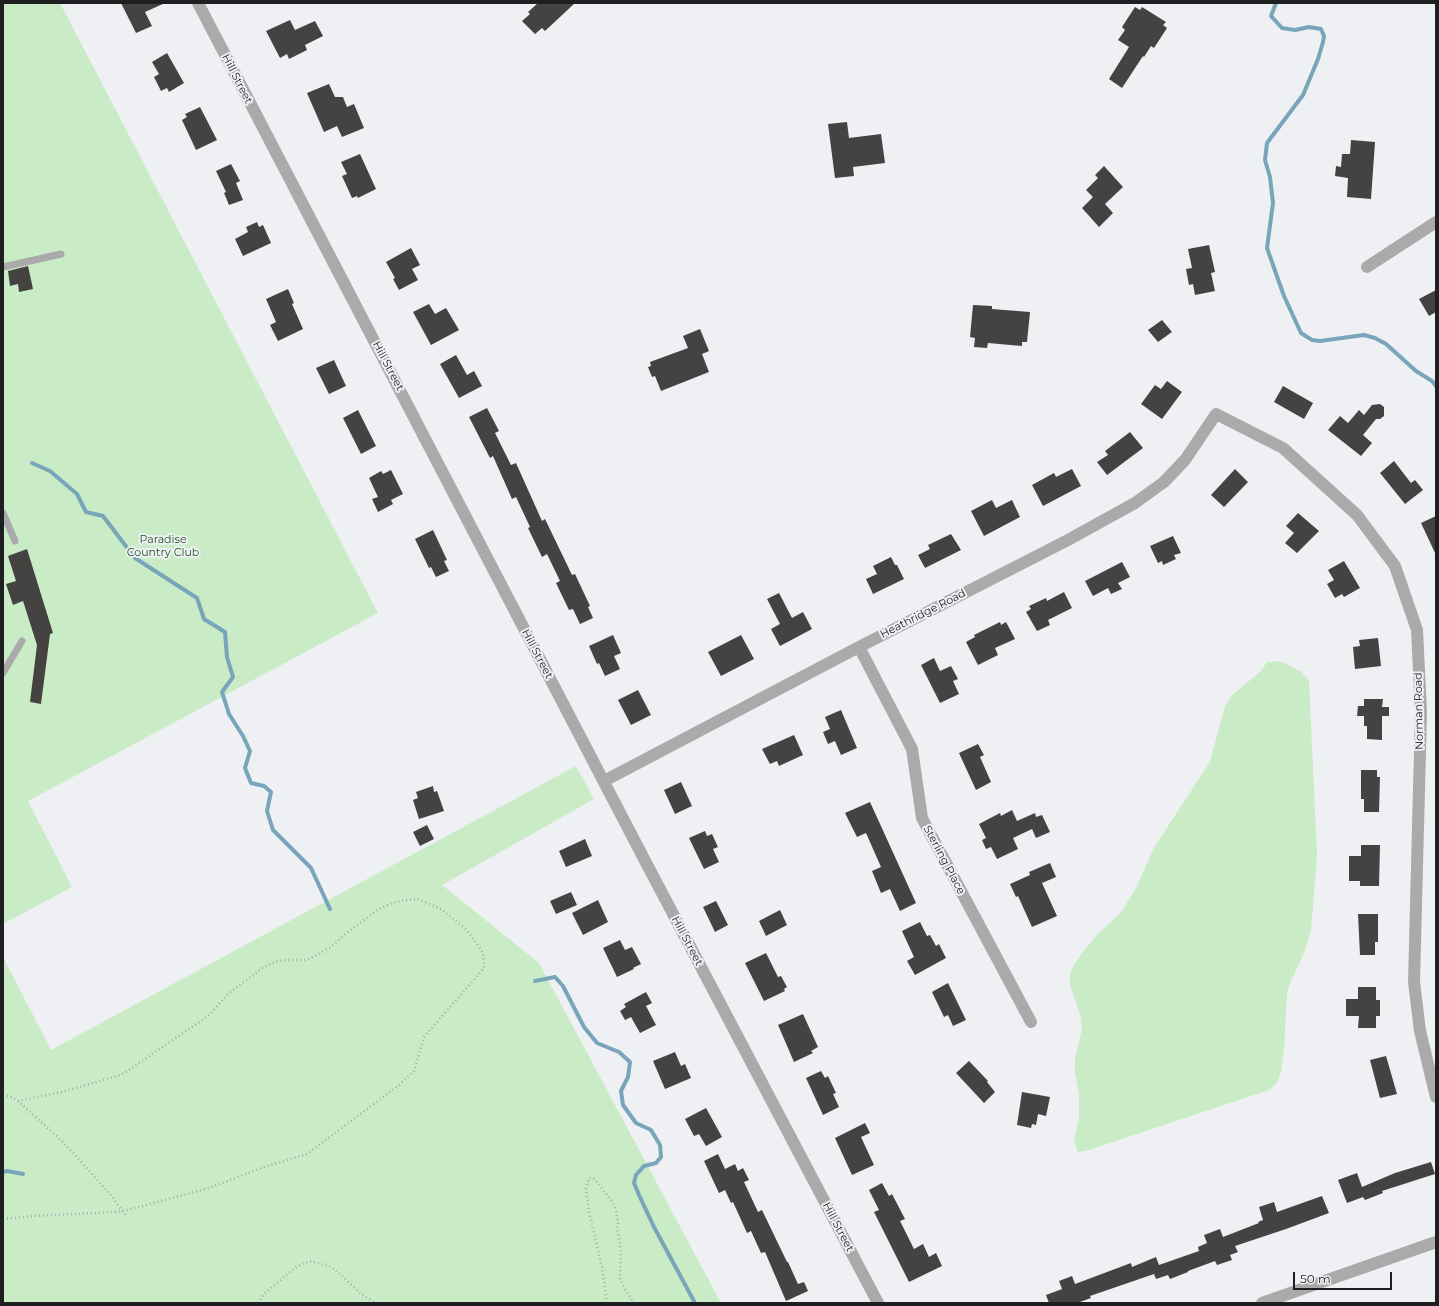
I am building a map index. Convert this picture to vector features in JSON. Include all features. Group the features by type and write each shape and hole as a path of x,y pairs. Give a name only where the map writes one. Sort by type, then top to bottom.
{"street":[{"name":"Hill Street","path":"198,3 604,782 878,1303"},
{"path":"1367,267 1436,222"},
{"name":"Heathridge Road","path":"604,782 859,647 1068,540 1135,503 1164,482 1185,460 1216,414"},
{"name":"Norman Road","path":"1216,414 1283,448 1357,515 1395,566 1417,630 1421,712 1414,982 1420,1031 1436,1097"},
{"name":"Sterling Place","path":"859,647 912,749 922,818 1031,1022"},
{"path":"1262,1303 1436,1242"}],"lane":[{"path":"3,267 61,254"},
{"path":"3,513 15,541"},
{"path":"3,673 22,642"}],"path":[{"path":"3,1219 122,1211 209,1188 278,1162 299,1158 307,1154 398,1086 414,1071 424,1037 484,968 483,953 467,930 441,909 418,899 392,902 379,909 344,935 331,947 317,955 307,960 284,960 264,967 229,993 209,1015 121,1075 62,1092 18,1101"},
{"path":"3,1095 9,1096 18,1101 63,1142 110,1194 127,1217"},
{"path":"607,1303 602,1267 589,1212 586,1189 589,1178 593,1178 597,1182 616,1210 621,1250 620,1279 634,1303"},
{"path":"258,1303 264,1294 291,1271 300,1265 310,1262 329,1266 336,1270 361,1294 374,1302"}],"green space":[{"name":"Paradise Country Club","path":"3,3 60,3 378,613 28,801 72,887 3,924"},
{"path":"1280,661 1302,672 1309,681 1317,855 1311,931 1304,953 1290,983 1287,994 1284,1050 1281,1072 1277,1083 1269,1090 1089,1150 1078,1152 1074,1141 1079,1118 1079,1094 1075,1073 1075,1060 1082,1028 1081,1017 1070,985 1070,973 1082,953 1096,936 1121,912 1135,890 1155,846 1210,762 1225,706 1231,696 1261,671 1267,662"},
{"path":"576,766 594,799 442,885 539,963 721,1303 3,1303 3,957 51,1050"}],"building":[{"path":"121,3 165,3 145,12 152,26 136,33"},
{"path":"538,3 575,3 545,31 542,28 535,34 522,21 530,14 528,12"},
{"path":"1135,7 1140,10 1142,7 1166,22 1163,25 1167,28 1154,48 1151,46 1144,57 1143,56 1122,88 1109,79 1129,47 1118,40 1125,30 1122,27"},
{"path":"290,20 295,30 315,21 323,36 305,45 307,50 289,59 287,54 280,58 266,31"},
{"path":"167,53 184,83 169,92 167,88 161,91 154,77 159,74 152,62"},
{"path":"329,84 335,97 343,97 347,107 354,104 364,128 342,137 337,126 324,132 307,93"},
{"path":"200,107 217,140 196,150 182,120 187,117 185,114"},
{"path":"847,122 849,138 881,134 885,163 853,167 854,176 835,178 828,124"},
{"path":"1351,140 1375,142 1371,199 1347,197 1348,178 1335,176 1336,166 1341,167 1342,154 1350,154"},
{"path":"360,154 376,189 358,198 357,196 352,198 342,176 347,174 341,162"},
{"path":"231,164 240,181 236,183 243,200 229,205 224,193 226,192 216,171"},
{"path":"1104,166 1123,187 1105,204 1113,213 1099,227 1082,208 1093,197 1086,190 1098,178 1095,175"},
{"path":"257,222 259,227 263,225 271,243 243,256 235,239 248,232 246,227"},
{"path":"1209,245 1215,272 1211,273 1215,291 1195,295 1193,284 1189,285 1186,269 1192,268 1188,249"},
{"path":"411,248 420,265 412,269 418,280 399,290 393,279 395,278 386,262"},
{"path":"28,266 33,289 19,292 18,284 10,286 8,271"},
{"path":"288,289 294,303 292,304 303,329 278,341 270,325 276,322 266,299"},
{"path":"1436,290 1436,312 1429,316 1419,299"},
{"path":"429,304 435,314 446,308 459,330 431,345 413,312"},
{"path":"973,305 992,306 992,309 1030,312 1027,342 1022,342 1022,346 988,343 987,348 974,347 975,338 970,337"},
{"path":"1162,320 1172,332 1158,342 1148,330"},
{"path":"700,329 709,351 702,354 709,372 661,391 655,376 652,377 648,367 651,366 650,362 688,348 683,336"},
{"path":"456,355 467,375 474,371 482,386 459,398 440,364"},
{"path":"334,360 346,386 329,394 316,368"},
{"path":"1167,381 1182,392 1162,419 1141,404 1155,385 1161,389"},
{"path":"1283,386 1313,403 1304,419 1274,402"},
{"path":"1380,404 1384,407 1384,416 1380,419 1376,419 1363,435 1372,443 1361,456 1328,430 1340,416 1348,423 1359,410 1364,415 1372,405"},
{"path":"487,408 499,431 495,433 511,465 516,463 542,521 545,519 572,575 575,574 590,606 588,607 593,618 580,624 573,609 569,610 556,583 560,581 547,554 542,557 528,528 530,527 516,497 512,499 493,456 490,458 469,417"},
{"path":"358,410 376,446 361,454 343,418"},
{"path":"1130,432 1143,448 1107,475 1097,462 1108,455 1105,451"},
{"path":"1394,461 1411,483 1415,480 1423,490 1405,504 1380,473"},
{"path":"1072,469 1081,486 1043,506 1032,485 1054,473 1056,477"},
{"path":"1235,469 1248,482 1224,507 1211,495"},
{"path":"391,470 403,494 391,500 393,504 378,512 372,499 378,497 369,478 381,471 383,474"},
{"path":"992,500 996,508 1012,500 1020,517 984,536 971,511"},
{"path":"1298,513 1319,531 1297,553 1285,543 1294,533 1286,526"},
{"path":"1436,516 1436,555 1421,523"},
{"path":"433,530 447,560 444,561 449,571 436,577 431,567 429,568 415,539"},
{"path":"951,534 961,550 925,568 918,555 930,549 928,545"},
{"path":"1173,536 1181,553 1174,555 1176,559 1163,565 1162,561 1158,563 1150,546"},
{"path":"27,549 53,633 50,634 41,704 30,702 37,645 23,601 13,605 6,584 16,581 8,556"},
{"path":"891,557 904,579 873,594 866,579 877,574 873,566"},
{"path":"1344,561 1360,588 1344,597 1342,594 1335,598 1327,584 1334,580 1328,570"},
{"path":"1122,562 1130,577 1118,583 1122,589 1111,594 1108,588 1093,596 1085,581"},
{"path":"1064,592 1072,608 1048,620 1050,625 1037,631 1026,612 1031,609 1029,606 1046,598 1047,601"},
{"path":"779,593 792,618 803,612 812,629 780,646 771,629 780,624 767,599"},
{"path":"1000,622 1001,625 1006,622 1015,639 995,648 998,655 978,665 966,642 975,637 974,635"},
{"path":"613,635 621,653 614,656 620,669 605,676 599,663 597,664 589,646"},
{"path":"741,635 754,659 721,676 708,652"},
{"path":"1378,638 1381,666 1355,669 1353,647 1360,646 1359,640"},
{"path":"934,658 940,671 951,666 958,679 953,681 959,694 940,703 921,665"},
{"path":"638,690 651,715 631,725 618,700"},
{"path":"1364,699 1383,699 1382,707 1389,707 1389,716 1382,716 1382,740 1367,739 1367,726 1364,726 1364,716 1357,716 1358,706 1364,706"},
{"path":"841,710 857,748 841,755 835,741 828,744 823,732 830,729 825,717"},
{"path":"794,735 803,755 779,766 777,761 770,764 762,749"},
{"path":"978,744 984,755 980,757 991,782 976,790 959,753"},
{"path":"1361,770 1377,770 1377,777 1380,777 1379,812 1364,812 1364,799 1361,799"},
{"path":"681,782 692,806 675,814 664,790"},
{"path":"433,786 434,792 437,791 444,811 419,819 413,800 418,798 416,792"},
{"path":"870,802 916,903 900,911 890,889 881,893 872,871 881,867 866,833 857,837 845,813"},
{"path":"1012,810 1017,821 1035,813 1036,817 1042,815 1050,832 1036,838 1032,829 1013,838 1018,849 997,859 991,847 986,849 982,840 986,838 979,824 1000,813 1001,816"},
{"path":"427,825 434,839 420,846 413,832"},
{"path":"705,831 707,836 712,834 718,847 713,849 719,862 704,869 689,838"},
{"path":"585,839 592,856 566,867 559,851"},
{"path":"1361,845 1380,845 1379,886 1360,886 1360,881 1349,881 1349,856 1361,856"},
{"path":"1050,863 1056,877 1042,883 1057,916 1032,927 1018,896 1016,897 1010,884 1030,875 1029,872"},
{"path":"571,892 577,905 556,914 550,901"},
{"path":"598,900 608,922 583,935 572,913"},
{"path":"716,901 728,925 715,932 703,907"},
{"path":"780,910 787,925 766,936 759,921"},
{"path":"1358,914 1378,914 1378,942 1375,942 1375,955 1360,955"},
{"path":"920,922 927,936 930,935 936,946 939,944 946,958 915,975 907,961 914,957 902,931"},
{"path":"620,940 625,950 632,947 641,964 617,977 603,948"},
{"path":"766,953 778,977 781,976 787,987 784,989 785,991 764,1001 745,963"},
{"path":"948,983 966,1020 953,1026 948,1015 944,1017 932,992"},
{"path":"1358,987 1376,987 1376,1000 1380,1000 1380,1016 1376,1016 1376,1028 1358,1028 1359,1016 1346,1016 1346,999 1358,999"},
{"path":"646,992 652,1003 646,1006 656,1025 640,1033 631,1017 625,1020 620,1011 626,1007 624,1004"},
{"path":"803,1014 818,1047 811,1051 813,1053 794,1062 778,1025"},
{"path":"675,1052 681,1066 685,1064 691,1078 665,1089 653,1061"},
{"path":"1386,1056 1397,1094 1380,1098 1370,1060"},
{"path":"969,1061 988,1081 987,1082 995,1092 984,1103 956,1073"},
{"path":"821,1071 825,1078 828,1076 836,1093 833,1094 839,1107 823,1115 806,1078"},
{"path":"1022,1092 1050,1097 1046,1116 1038,1114 1036,1125 1032,1124 1031,1128 1017,1125"},
{"path":"706,1108 722,1137 706,1146 699,1134 694,1136 685,1119"},
{"path":"865,1123 870,1133 861,1137 874,1165 852,1175 835,1138"},
{"path":"718,1154 725,1169 735,1164 738,1171 743,1168 749,1180 744,1182 758,1212 762,1210 798,1284 804,1282 808,1291 786,1301 765,1252 761,1253 751,1231 747,1233 733,1202 731,1203 725,1190 719,1193 704,1161"},
{"path":"1431,1162 1435,1174 1382,1191 1383,1193 1365,1200 1363,1197 1347,1203 1338,1180 1357,1173 1362,1187 1395,1173"},
{"path":"882,1183 889,1196 892,1194 905,1219 900,1221 914,1249 923,1244 929,1257 936,1253 942,1266 909,1282 874,1212 879,1210 869,1190"},
{"path":"1322,1196 1329,1213 1235,1246 1238,1252 1230,1255 1232,1260 1217,1265 1215,1261 1170,1279 1168,1275 1156,1279 1154,1274 1090,1296 1091,1298 1077,1303 1049,1303 1046,1295 1062,1289 1059,1281 1072,1276 1075,1284 1131,1263 1132,1267 1156,1257 1159,1265 1199,1251 1198,1247 1207,1243 1204,1235 1220,1229 1223,1237 1259,1223 1258,1222 1263,1220 1259,1207 1274,1202 1277,1212"}],"waterway":[{"path":"1276,3 1271,16 1282,28 1295,30 1309,27 1321,29 1324,36 1318,59 1303,95 1267,143 1265,160 1270,177 1273,203 1267,248 1284,296 1301,333 1312,340 1320,341 1364,335 1375,338 1386,344 1416,371 1432,381 1436,386"},
{"path":"32,463 50,471 77,494 86,512 103,516 135,558 197,598 204,619 225,632 227,657 233,677 222,692 229,714 243,736 250,751 245,768 251,783 264,786 271,792 267,811 273,830 311,868 330,909"},
{"path":"535,981 555,977 563,986 584,1027 597,1043 619,1052 630,1062 628,1077 621,1091 623,1105 636,1123 651,1130 660,1145 661,1157 656,1163 644,1166 636,1175 634,1183 654,1227 695,1303"},
{"path":"3,1172 7,1171 23,1174"}]}
